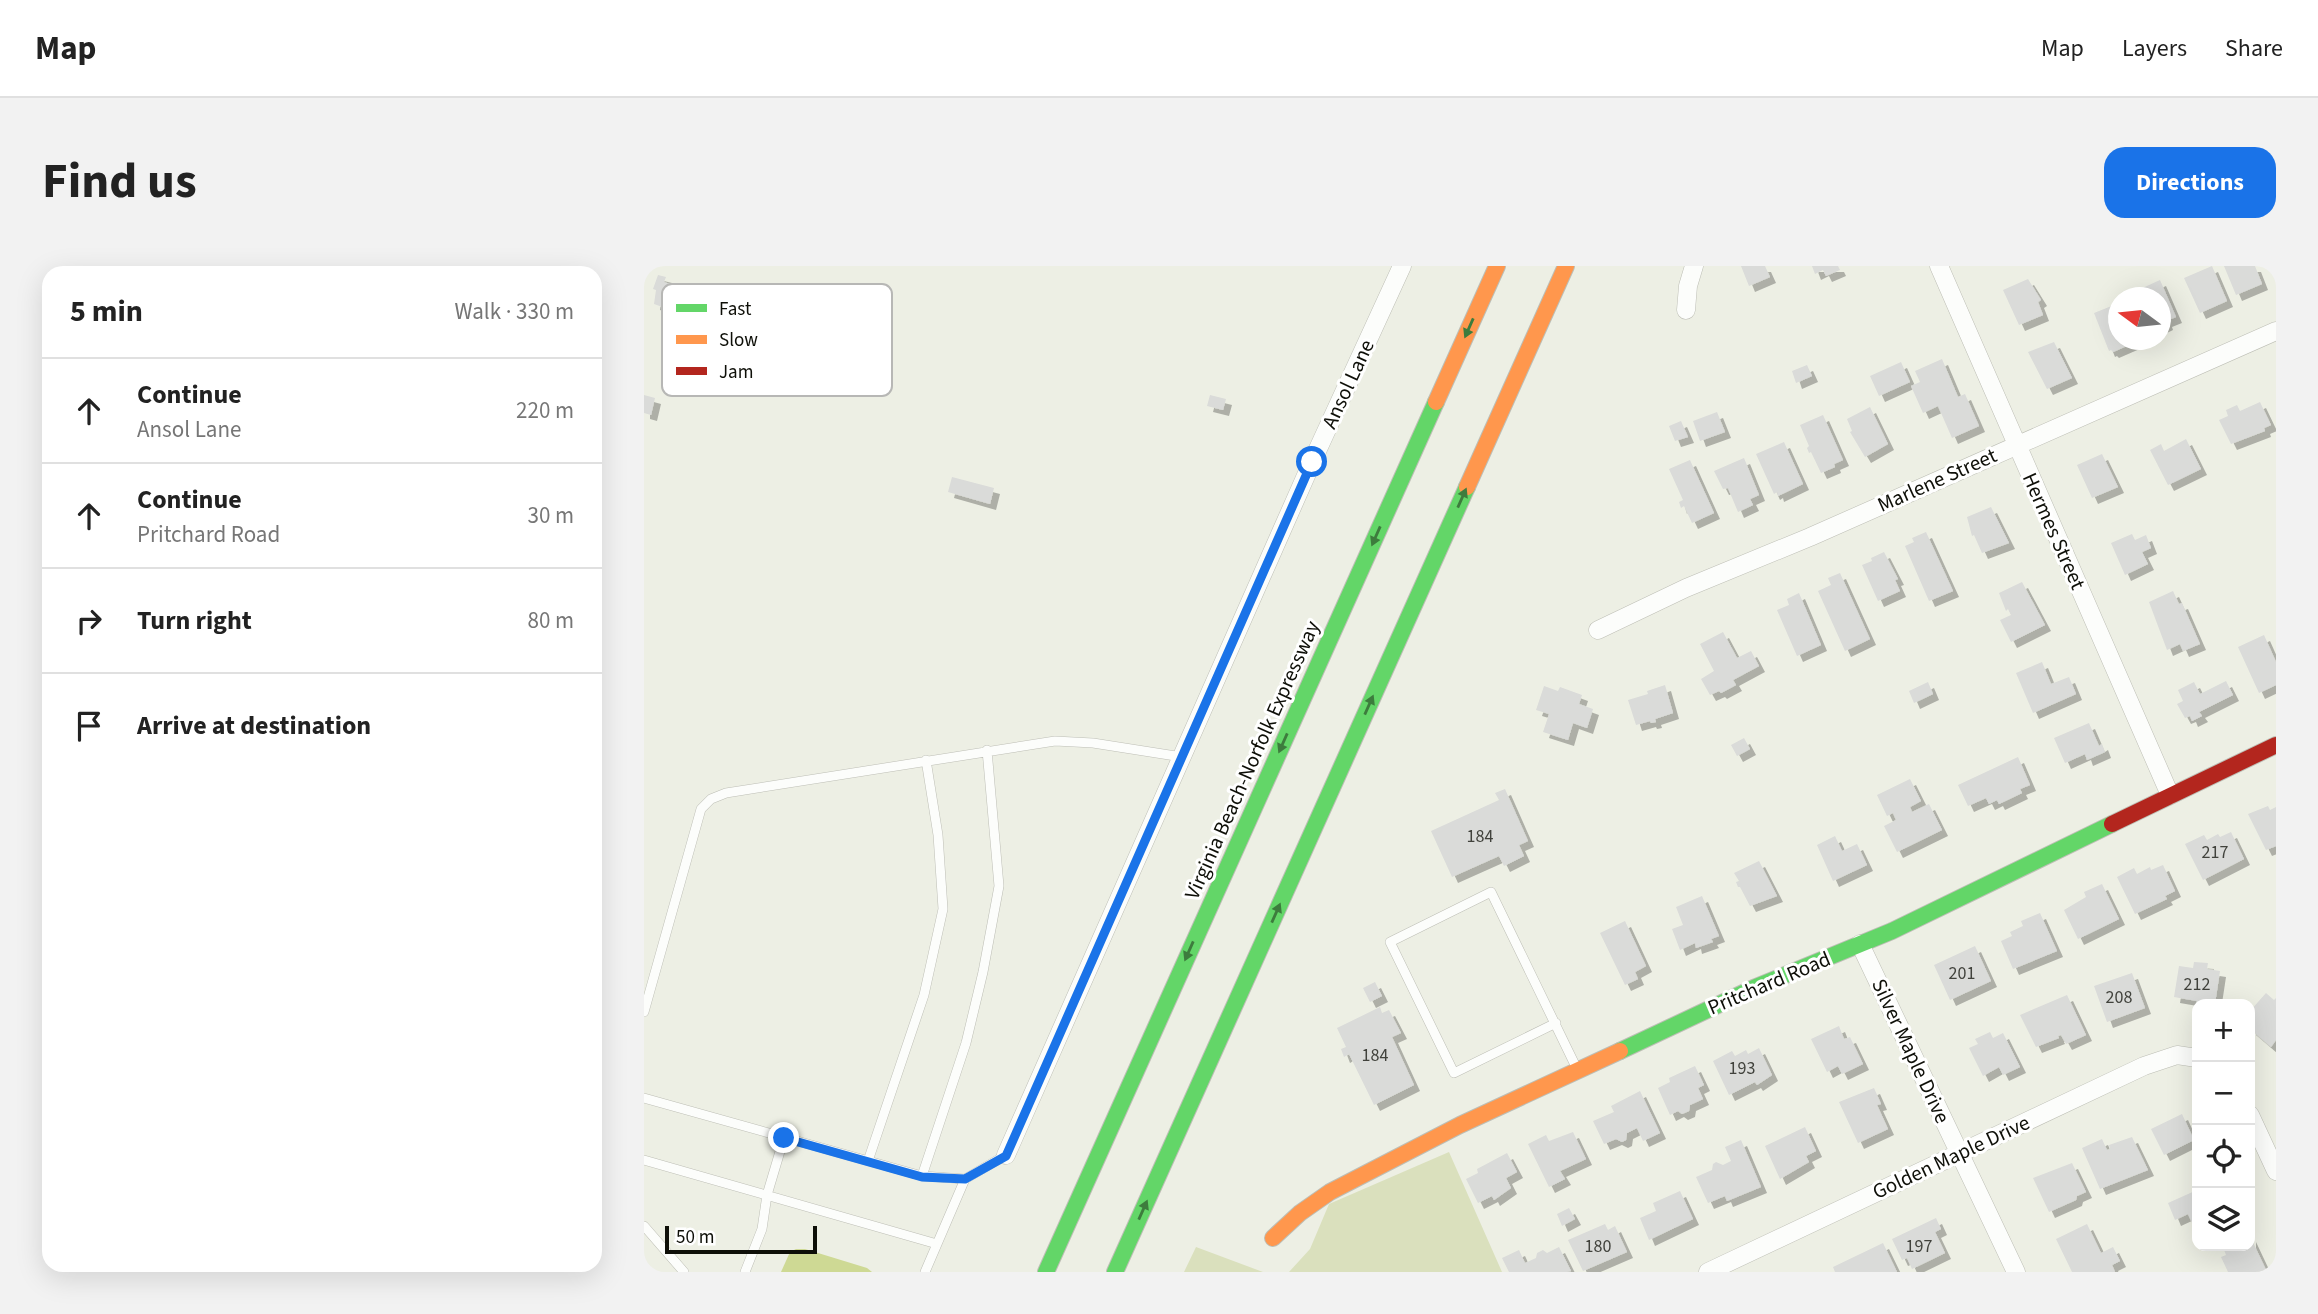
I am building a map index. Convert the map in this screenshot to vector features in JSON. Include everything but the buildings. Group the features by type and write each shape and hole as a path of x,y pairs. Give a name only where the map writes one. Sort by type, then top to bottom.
{"main road":[{"name":"Virginia Beach-Norfolk Expressway","path":"1045,1272 1497,266"},
{"path":"1115,1272 1566,266"},
{"name":"Pritchard Road","path":"1273,1238 1300,1213 1330,1192 1460,1125 1756,987 1892,931 2276,745"}],"street":[{"name":"Ansol Lane","path":"1006,1156 1312,462 1402,266"},
{"path":"1686,310 1688,286 1694,266"},
{"name":"Hermes Street","path":"1938,266 2170,795"},
{"name":"Marlene Street","path":"1598,631 1686,589 2276,331"},
{"name":"Silver Maple Drive","path":"1860,944 2016,1272"},
{"name":"Golden Maple Drive","path":"1710,1272 2144,1066 2177,1055 2192,1057"},
{"path":"2255,1125 2276,1171"}],"lane":[{"path":"644,1012 701,809 710,799 726,793 1055,741 1093,743 1182,757"},
{"path":"922,1177 966,1043 999,886 987,750"},
{"path":"868,1161 923,995 943,909 938,835 926,760"},
{"path":"1556,1023 1454,1073 1390,942 1491,892 1556,1023 1577,1070"},
{"path":"644,1098 922,1177 965,1179 1006,1156"},
{"path":"745,1272 762,1229 767,1195 784,1138"},
{"path":"644,1160 937,1244"},
{"path":"925,1272 965,1179"},
{"path":"644,1226 684,1272"}],"shaded area":[{"path":"1449,1152 1502,1272 1289,1272 1310,1249 1329,1204"},
{"path":"1196,1247 1263,1272 1184,1272"},
{"path":"805,1249 867,1268 872,1272 781,1272 790,1252"}],"traffic: fast":[{"path":"1046,1272 1436,402"},
{"path":"1115,1272 1467,487"},
{"path":"1620,1051 1756,987 1892,931 2112,824"}],"traffic: slow":[{"path":"1436,402 1497,266"},
{"path":"1467,487 1566,266"},
{"path":"1273,1238 1300,1213 1330,1192 1460,1125 1620,1051"}],"traffic: jam":[{"path":"2112,824 2276,745"}],"route":[{"path":"784,1138 922,1177 965,1179 1006,1156 1312,462"}]}
